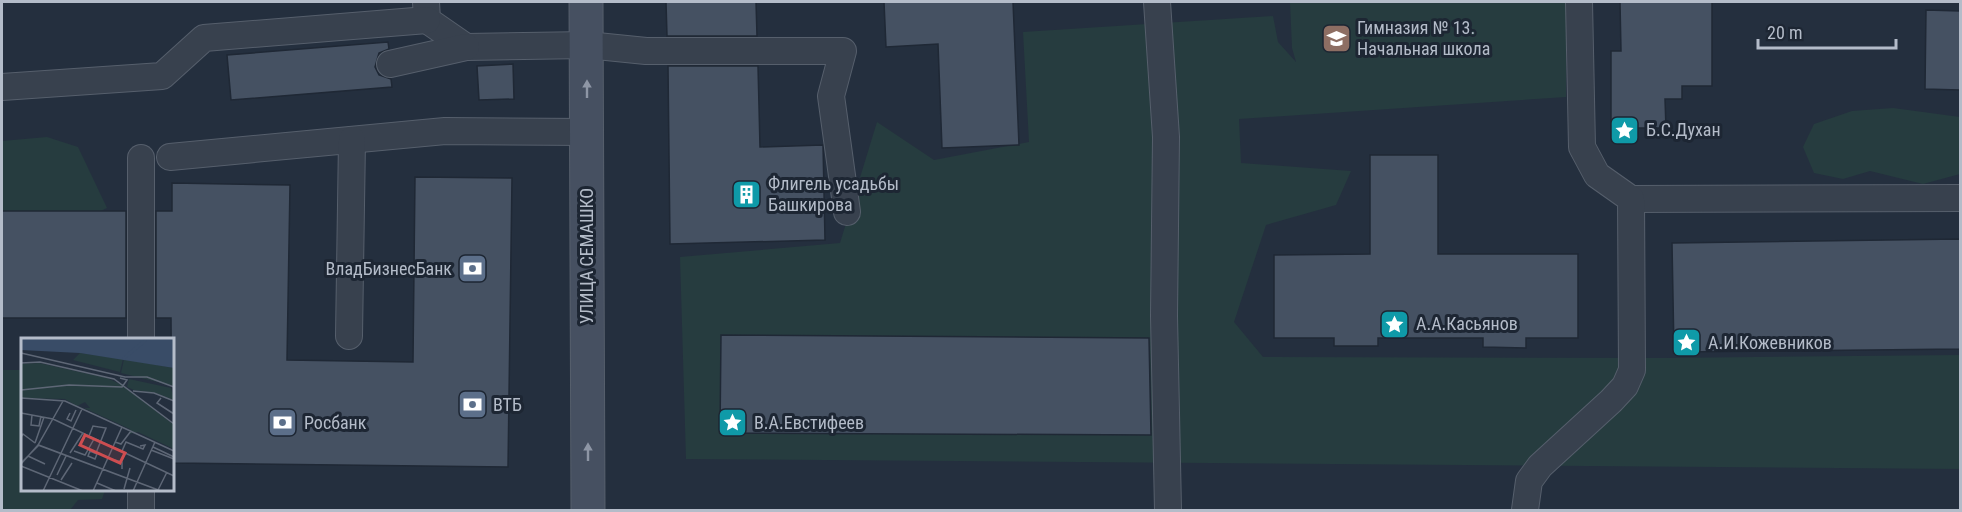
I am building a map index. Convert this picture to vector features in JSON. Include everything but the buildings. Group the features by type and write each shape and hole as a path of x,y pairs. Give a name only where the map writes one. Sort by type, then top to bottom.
{"street":[{"name":"УЛИЦА СЕМАШКО","path":"586,2 588,510"}],"lane":[{"path":"1157,2 1166,137 1164,316 1168,510"},
{"path":"1579,2 1582,147 1597,175 1631,199 1960,198"},
{"path":"2,87 162,76 204,38 427,11 466,46"},
{"path":"390,64 466,46 587,45 646,51 843,51 831,96 848,212"},
{"path":"170,157 446,131 587,132"},
{"path":"349,336 352,140"},
{"path":"141,158 141,338"},
{"path":"1525,510 1529,481 1540,466 1611,401 1625,386 1632,370 1631,199"},
{"path":"141,491 141,510"}],"green space":[{"path":"1290,2 1566,2 1566,97 1239,119 1241,163 1351,171 1336,205 1266,225 1234,322 1263,357 1664,358 1960,355 1960,469 686,459 680,257 840,243 877,122 934,160 1029,142 1023,32 1273,16 1278,42 1296,62 1292,48"},
{"path":"1893,108 1960,117 1960,174 1923,184 1870,171 1843,179 1814,173 1803,147 1814,124 1852,111"},
{"path":"47,137 78,147 107,208 48,235 36,215 2,216 2,141"},
{"path":"2,370 21,370 21,491 105,491 102,499 78,500 70,510 2,510"}],"place":[{"name":"Гимназия № 13. Начальная школа","path":"1336,38"},
{"name":"Б.С.Духан","path":"1625,130"},
{"name":"Флигель усадьбы Башкирова","path":"747,194"},
{"name":"ВладБизнесБанк","path":"473,269"},
{"name":"А.А.Касьянов","path":"1395,324"},
{"name":"А.И.Кожевников","path":"1687,343"},
{"name":"ВТБ","path":"472,405"},
{"name":"Росбанк","path":"283,423"},
{"name":"В.А.Евстифеев","path":"733,423"}]}
